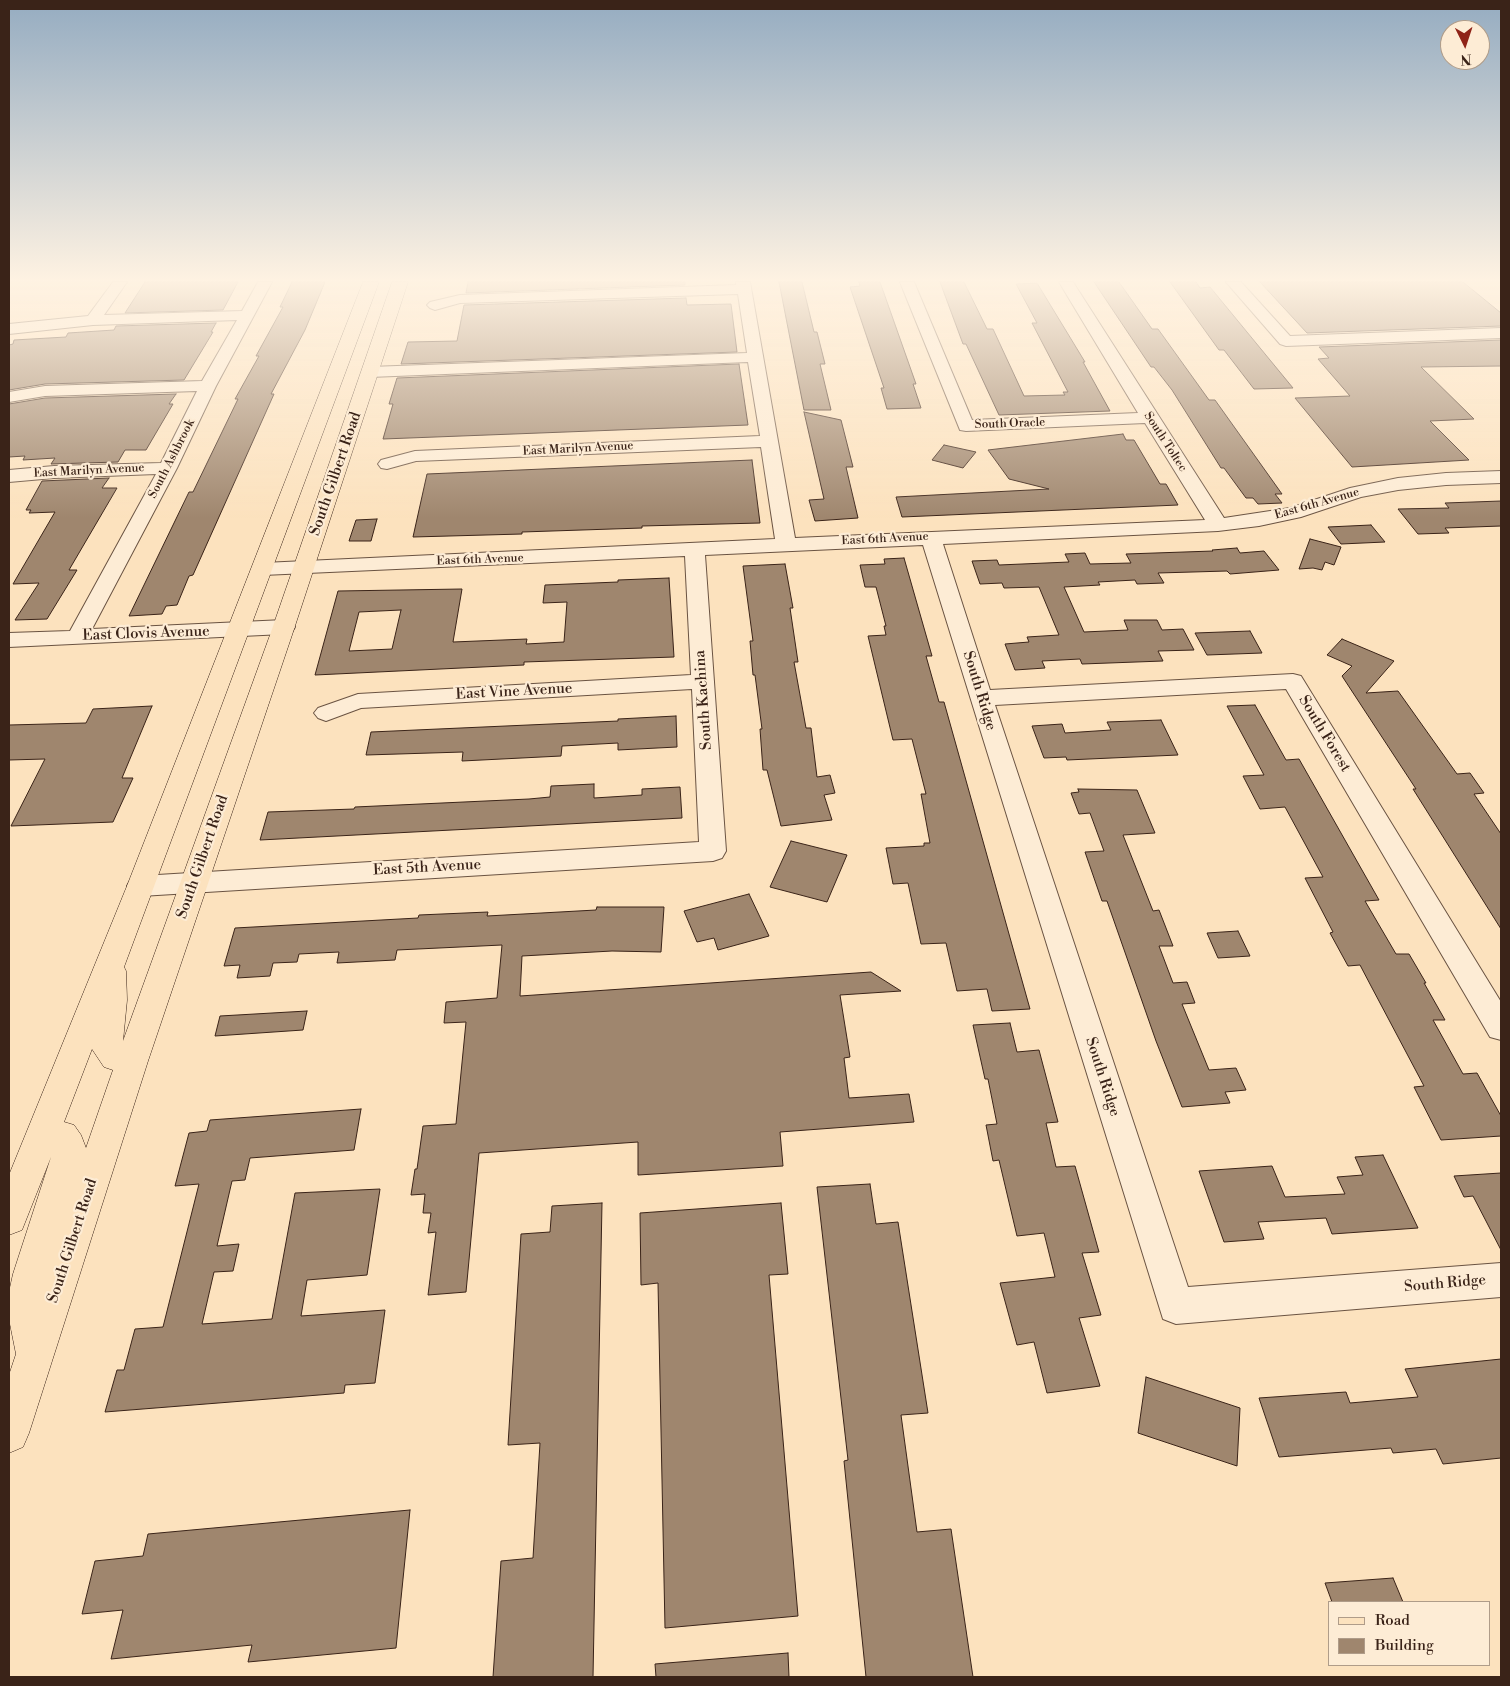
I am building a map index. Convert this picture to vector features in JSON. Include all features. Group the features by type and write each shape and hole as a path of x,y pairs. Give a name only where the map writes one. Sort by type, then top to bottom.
{"main road":[{"path":"9,1218 141,886 342,361"},
{"name":"South Gilbert Road","path":"9,1433 132,1061 284,627 374,361"},
{"path":"110,962 112,1021 107,1038 108,1049 115,1057 132,1061"},
{"path":"35,1356 25,1305 31,1274 69,1152 69,1146 62,1136 42,1134"}],"street":[{"name":"South Ashbrook","path":"77,637 168,468 222,361"},
{"path":"370,372 682,361"},
{"path":"756,361 786,543"},
{"name":"South Oracle","path":"939,361 966,426 1150,418"},
{"name":"South Toltec","path":"1115,361 1218,525"},
{"path":"9,396 45,391 208,386"},
{"name":"East Marilyn Avenue","path":"387,464 415,456 770,441"},
{"name":"East Marilyn Avenue","path":"9,476 54,472 168,468"},
{"name":"East 6th Avenue","path":"263,569 695,550 786,543 1218,525 1294,513 1357,492 1398,484 1446,479 1501,477"},
{"name":"South Ridge","path":"932,537 981,698 1176,1306 1501,1280"},
{"name":"South Kachina","path":"695,550 713,851"},
{"name":"East Clovis Avenue","path":"9,640 284,627"},
{"name":"East Vine Avenue","path":"326,712 358,701 704,681"},
{"name":"South Forest","path":"981,698 1293,681 1501,1028"},
{"name":"East 5th Avenue","path":"141,886 713,851"}],"building":[{"path":"9,361 196,361 184,380 45,384 9,390"},
{"path":"256,361 289,361 271,394 274,394 193,575 189,576 177,605 166,606 162,614 129,616 189,492 193,492 238,399 235,399"},
{"path":"402,361 494,361 401,364"},
{"path":"794,361 824,361 825,364 820,364 831,410 804,410"},
{"path":"875,361 908,361 916,384 913,384 921,408 887,409 881,388 884,388"},
{"path":"974,361 1008,361 1024,396 1065,395 1063,392 1068,392 1052,361 1084,361 1083,362 1110,411 999,415"},
{"path":"1147,361 1181,361 1209,400 1215,400 1282,494 1275,494 1282,503 1258,504 1253,498 1246,498 1224,468 1221,468 1172,390 1154,367 1151,367"},
{"path":"1232,361 1271,361 1293,388 1254,389"},
{"path":"1319,361 1501,361 1501,366 1421,367 1474,419 1430,421 1469,460 1352,467 1295,398 1350,396"},
{"path":"739,364 748,425 383,439 393,404 389,404 397,378"},
{"path":"176,394 169,404 173,404 146,450 125,450 118,462 51,464 55,458 23,460 25,456 9,457 9,404 45,398"},
{"path":"804,412 841,420 853,467 846,467 858,518 815,521 809,500 824,499"},
{"path":"1123,434 1126,440 1134,440 1160,484 1166,484 1178,505 902,517 896,497 1049,489 1009,479 988,450"},
{"path":"944,445 976,452 963,468 932,460"},
{"path":"752,460 760,523 642,526 642,528 522,532 522,534 413,537 427,474"},
{"path":"109,478 102,488 117,488 69,570 77,570 47,619 15,620 39,583 13,584 55,512 29,513 31,510 26,510 42,481"},
{"path":"1501,501 1501,526 1445,528 1449,533 1418,534 1398,509 1449,508 1445,503"},
{"path":"377,519 371,541 349,541 356,520"},
{"path":"1371,525 1385,542 1341,544 1328,527"},
{"path":"1310,539 1341,547 1334,565 1325,562 1322,570 1313,568 1299,569"},
{"path":"1237,548 1240,553 1264,551 1279,570 1230,574 1227,571 1158,573 1164,583 1137,584 1135,580 1098,582 1100,585 1064,587 1084,632 1128,630 1124,620 1157,620 1162,630 1183,629 1194,650 1158,651 1163,661 1082,664 1080,659 1042,661 1045,668 1015,670 1005,644 1029,642 1027,637 1059,635 1039,587 1004,588 1002,583 980,584 972,561 997,560 999,565 1069,562 1065,554 1085,553 1090,564 1131,563 1126,554 1213,551"},
{"path":"904,558 932,656 926,656 939,702 944,702 1030,1009 992,1011 987,989 957,991 946,943 921,944 908,883 893,884 886,848 924,846 924,843 930,843 921,794 926,794 912,739 893,740 868,636 886,635 884,626 886,626 876,587 865,587 860,565 885,564 884,559"},
{"path":"785,564 793,608 790,608 798,662 794,662 806,728 811,728 817,777 830,775 835,793 824,795 832,820 781,826 767,770 763,770 760,729 762,729 755,675 753,675 750,641 753,641 743,566"},
{"path":"669,578 674,657 524,662 524,665 315,675 338,591 462,589 453,642 527,639 526,644 564,642 567,602 543,603 545,585 618,582 618,580","holes":["401,610 392,649 349,651 359,612"]},
{"path":"1250,631 1262,653 1207,655 1195,633"},
{"path":"1342,639 1394,661 1366,693 1398,691 1457,774 1470,773 1484,793 1474,794 1501,834 1501,929 1413,789 1416,789 1342,676 1352,666 1327,655"},
{"path":"1255,705 1286,760 1299,759 1379,900 1365,901 1396,954 1409,954 1426,983 1424,983 1445,1020 1433,1020 1463,1074 1477,1073 1501,1116 1501,1136 1441,1140 1414,1087 1424,1086 1360,965 1348,966 1330,933 1333,932 1305,878 1323,877 1285,807 1260,809 1243,776 1264,775 1227,706"},
{"path":"152,706 122,778 133,778 113,822 11,826 45,759 9,760 9,725 86,723 93,709"},
{"path":"676,716 677,747 618,750 618,743 562,746 561,756 462,761 463,752 366,755 371,732 618,721 618,719"},
{"path":"1161,720 1178,755 1067,760 1066,757 1044,758 1032,726 1062,724 1065,733 1111,730 1107,722"},
{"path":"594,784 594,798 642,795 642,789 680,787 682,818 260,840 268,812 529,799 550,797 551,786"},
{"path":"1078,789 1137,790 1155,833 1123,835 1153,911 1159,910 1173,946 1159,946 1173,983 1187,982 1195,1003 1182,1004 1209,1070 1236,1068 1246,1090 1225,1092 1230,1103 1182,1107 1156,1041 1107,901 1102,901 1085,852 1104,851 1090,813 1079,814 1071,793 1079,792"},
{"path":"791,841 847,855 827,902 770,887"},
{"path":"749,894 769,936 718,950 714,938 697,942 684,911"},
{"path":"597,907 664,907 661,952 612,951 522,956 520,996 871,972 901,991 840,995 850,1057 844,1058 849,1098 909,1094 914,1122 780,1132 783,1166 638,1175 638,1142 479,1153 466,1292 428,1295 436,1232 428,1233 431,1213 423,1213 425,1194 411,1195 423,1126 456,1124 466,1022 444,1023 446,1002 497,998 502,945 397,950 395,960 337,963 339,952 299,954 297,962 273,963 270,976 237,978 240,965 224,966 235,928 418,918 419,915 488,912 487,916 596,910"},
{"path":"1238,931 1250,956 1218,958 1207,933"},
{"path":"307,1011 303,1030 215,1036 220,1016"},
{"path":"1010,1023 1017,1052 1039,1050 1058,1122 1046,1123 1056,1167 1075,1166 1099,1252 1082,1253 1101,1315 1079,1318 1100,1386 1047,1393 1034,1342 1017,1345 1000,1283 1055,1277 1044,1233 1017,1236 999,1160 993,1161 986,1125 997,1124 988,1079 985,1079 973,1025"},
{"path":"361,1109 354,1150 250,1158 245,1180 232,1181 217,1246 239,1244 233,1271 214,1272 202,1324 272,1319 295,1193 380,1189 367,1275 307,1280 301,1316 385,1310 375,1383 345,1385 344,1393 105,1412 117,1370 124,1370 135,1329 163,1327 199,1184 175,1186 189,1133 207,1131 210,1120"},
{"path":"1383,1155 1418,1228 1332,1234 1326,1218 1258,1222 1264,1239 1224,1242 1199,1171 1272,1166 1285,1197 1345,1194 1337,1177 1363,1175 1355,1157"},
{"path":"1501,1173 1501,1250 1473,1196 1464,1197 1454,1176"},
{"path":"870,1184 876,1224 898,1222 928,1413 901,1415 917,1532 951,1529 973,1677 866,1677 844,1461 848,1460 817,1187"},
{"path":"602,1203 593,1677 493,1677 501,1561 533,1558 540,1443 508,1445 521,1234 550,1232 552,1206"},
{"path":"781,1203 788,1274 769,1275 798,1616 665,1628 658,1283 641,1285 640,1213"},
{"path":"1501,1359 1501,1458 1443,1464 1436,1449 1393,1453 1391,1448 1279,1457 1259,1398 1346,1392 1350,1403 1418,1397 1405,1369"},
{"path":"1146,1377 1240,1408 1237,1466 1138,1433"},
{"path":"410,1510 396,1648 248,1662 252,1645 111,1659 123,1610 82,1614 95,1561 143,1556 148,1534"},
{"path":"1393,1578 1403,1601 1332,1601 1325,1583"},
{"path":"788,1653 789,1677 656,1677 655,1664"}]}
